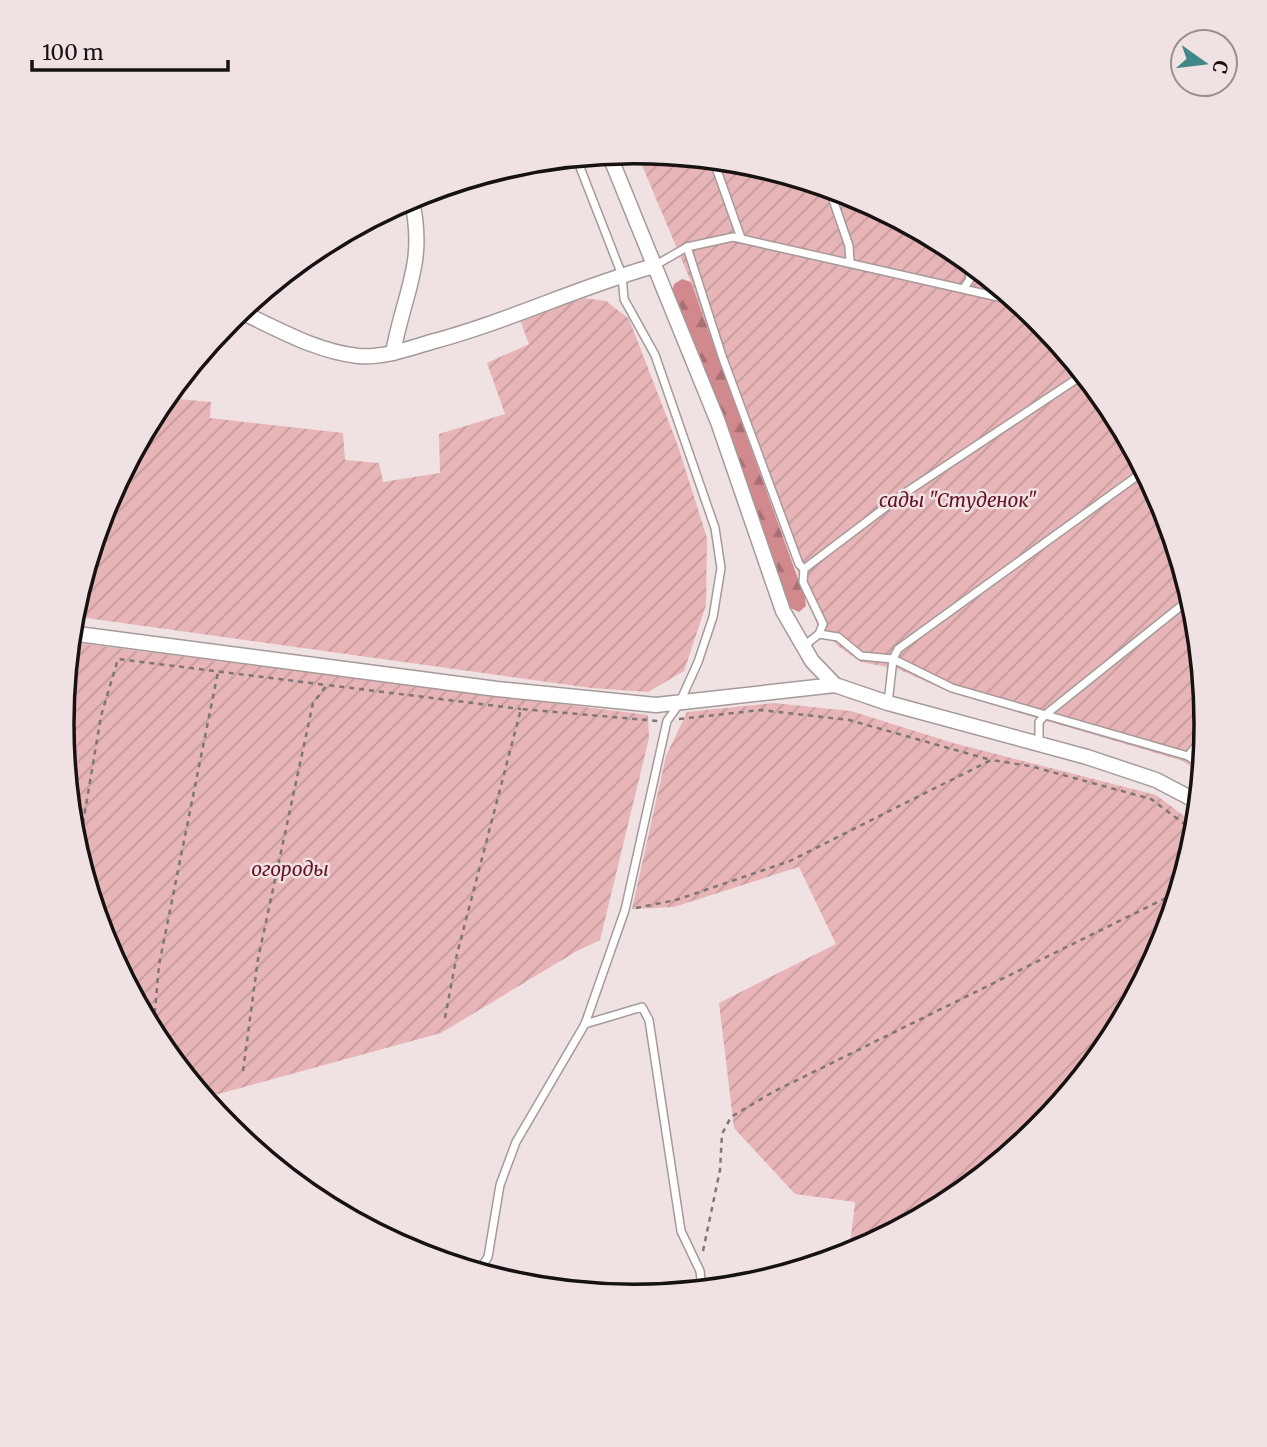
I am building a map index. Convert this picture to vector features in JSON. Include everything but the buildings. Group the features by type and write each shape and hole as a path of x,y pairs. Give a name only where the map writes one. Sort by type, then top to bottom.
{"street":[{"path":"613,165 718,422 783,611 803,646 835,685"},
{"path":"393,353 417,265 412,209"},
{"path":"250,316 312,346 360,356 393,353 523,314 622,275 654,266"},
{"path":"81,633 510,691 614,702 679,704 835,685 888,703 1039,744 1156,780 1189,797"}],"lane":[{"path":"484,1263 488,1257 500,1185 516,1142 585,1024 625,910 667,721 679,704 713,617 721,568 715,528 685,436 655,355 624,299 622,275 580,166"},
{"path":"717,170 741,239"},
{"path":"833,200 849,247 849,262"},
{"path":"654,266 687,247 717,239 741,239 995,296"},
{"path":"687,247 722,356 799,564 804,569"},
{"path":"964,288 969,276"},
{"path":"803,646 819,634 823,624 803,582 804,569 899,497 1075,380"},
{"path":"888,703 894,659 898,649 1136,477"},
{"path":"1039,744 1039,722 1045,715 1181,606"},
{"path":"819,634 838,637 861,656 894,659 952,688 1192,759"},
{"path":"1188,756 1193,750"},
{"path":"585,1024 642,1007 649,1020 681,1231 700,1280"}],"path":[{"path":"83,825 101,716 118,659 521,709 667,721 761,710 836,719 1152,799 1184,824"},
{"path":"155,1013 159,965 218,671"},
{"path":"243,1071 258,959 313,703 327,685"},
{"path":"445,1018 457,954 521,709"},
{"path":"625,910 676,900 790,861 991,760"},
{"path":"699,1271 720,1170 722,1134 731,1117 774,1092 1166,898"}],"green space":[{"name":"сады \"Студенок\"","path":"642,164 707,168 743,174 814,193 881,221 914,239 945,258 1003,302 1055,354 1099,412 1136,476 1151,509 1174,579 1189,650 1194,724 1191,767 1183,761 949,692 898,669 861,662 838,646 817,624 691,282"},
{"path":"682,279 691,282 805,598 806,606 799,612 788,607 672,294 674,284"},
{"path":"584,298 606,301 629,319 678,446 707,538 706,605 684,671 648,692 591,688 83,618 103,543 116,509 149,443 179,397 179,399 211,402 210,418 343,433 345,460 379,463 383,482 440,473 439,434 505,414 487,363 529,344 520,320"},
{"name":"огороды","path":"79,643 648,715 649,738 600,940 577,951 441,1033 214,1095 212,1093 168,1035 149,1003 131,971 103,904 84,833 78,797 74,724"},
{"path":"774,703 851,711 953,743 1156,795 1186,817 1164,904 1151,938 1118,1004 1078,1064 1055,1093 1003,1145 974,1168 913,1208 851,1240 855,1202 795,1194 734,1128 719,1003 836,944 799,867 674,907 632,909 666,756 687,712"}]}
